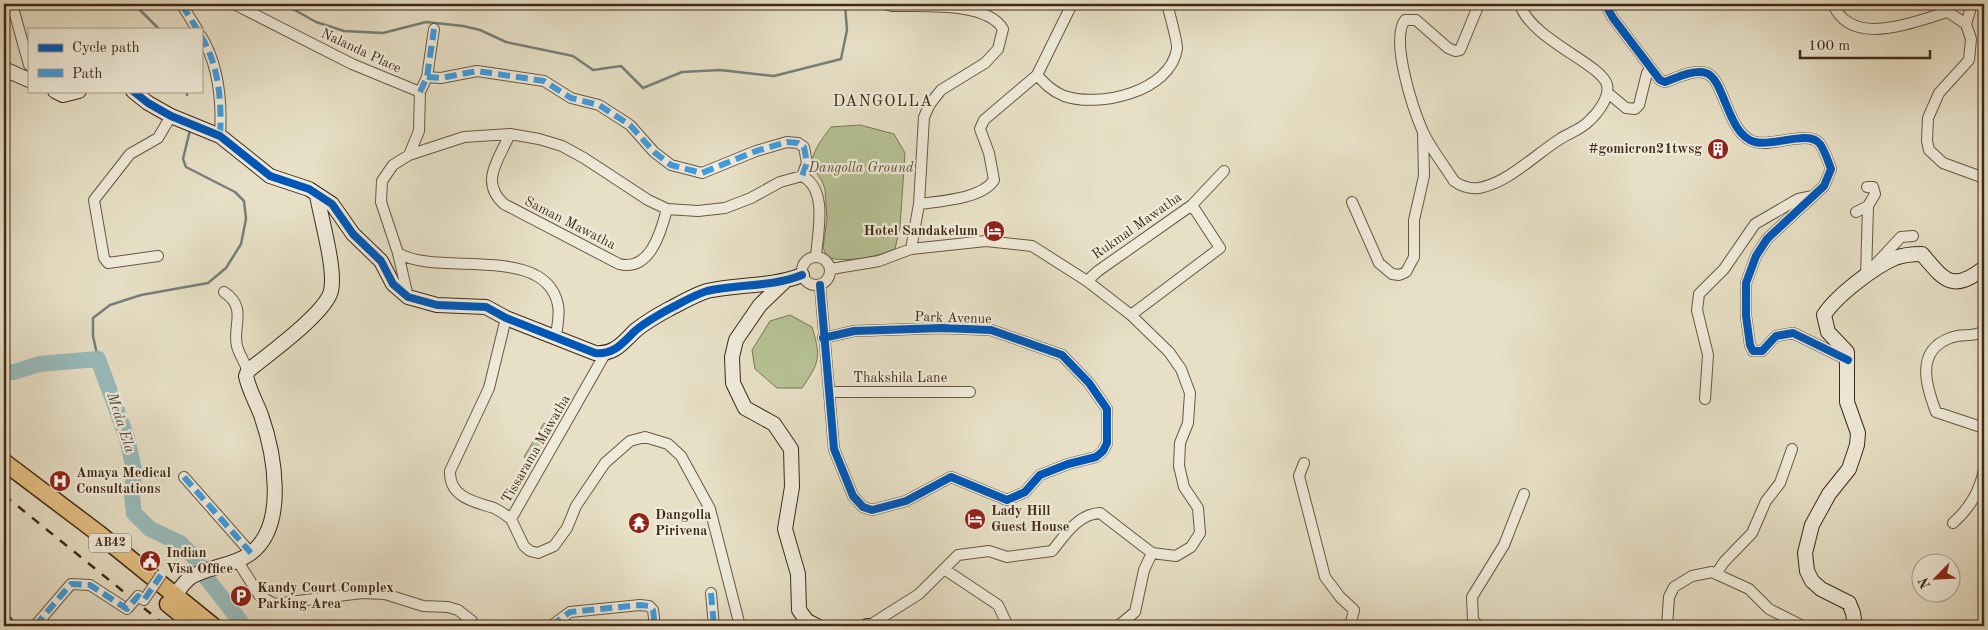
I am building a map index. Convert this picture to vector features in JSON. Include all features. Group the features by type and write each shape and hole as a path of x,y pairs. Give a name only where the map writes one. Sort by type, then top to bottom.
{"main road":[{"name":"AB42","path":"4,462 172,600 195,626"},
{"name":"AB42","path":"4,476 172,600 213,626"}],"street":[{"path":"12,4 28,61"},
{"name":"Nalanda Place","path":"234,4 352,64 420,92"},
{"path":"885,4 892,6 948,7 976,12 999,22 1004,29 998,49 985,63 942,90 930,104 924,117 919,204 911,248"},
{"path":"919,204 956,198 990,187 994,180 989,153 980,129 984,120 1037,75 1072,4"},
{"path":"1037,75 1050,89 1080,100 1104,100 1139,91 1167,70 1177,48 1167,4"},
{"path":"1479,4 1460,50 1454,51 1448,48 1416,20 1405,20 1399,34 1400,58 1423,132 1454,181 1460,186 1479,188 1507,176 1559,140 1587,124 1596,115 1608,93 1607,84 1602,75 1558,46 1523,14 1520,4"},
{"path":"1605,4 1613,18 1660,80 1665,82 1696,72 1706,73 1714,78 1732,119 1745,137 1755,142 1776,143 1809,136 1816,139 1822,145 1831,168 1824,186 1767,239 1756,256 1746,283 1746,316 1750,345 1753,352 1762,351 1776,336 1794,333 1848,360"},
{"path":"1832,4 1848,22 1859,27 1884,29 1948,12 1966,24"},
{"path":"1972,4 1966,24 1971,39 1969,60 1939,93 1928,118 1927,141 1929,150 1943,163 1984,178"},
{"path":"182,5 196,28"},
{"path":"409,155 419,130 420,92 427,77 434,29"},
{"path":"202,38 212,63 222,106 220,136"},
{"path":"1608,93 1626,108 1635,108 1639,105 1647,73 1651,68"},
{"path":"4,69 28,80"},
{"path":"427,77 440,78 476,71 544,80 571,98 599,105 630,125 654,152 671,164 702,173 756,151 787,142 798,143 804,147 807,163 802,176"},
{"path":"57,92 63,95 75,92"},
{"path":"133,92 171,116 220,136 270,176 309,189 332,204 353,234 381,261 393,284 408,298 437,305 486,307 506,318 556,336 595,353 605,354 617,349 638,329 658,315 692,297 716,290 784,282 802,275"},
{"path":"158,256 108,263 104,258 94,200 130,154 158,138 171,116"},
{"path":"1352,202 1379,263 1392,274 1399,275 1406,272 1414,257 1414,220 1424,176 1423,132"},
{"path":"408,298 398,253 381,202 382,181 393,165 409,155 464,137 510,134 539,139 562,146 584,158 648,200 667,209 698,211 725,208 752,198 780,182 802,176 810,180 819,197 816,256"},
{"name":"Saman Mawatha","path":"510,134 494,168 490,184 494,195 504,204 619,264 629,266 638,263 650,253 667,209"},
{"name":"Rukmal Mawatha","path":"1087,282 1098,271 1192,205 1224,172"},
{"path":"1866,275 1868,206 1875,194 1873,187 1867,187"},
{"path":"172,600 189,578 209,568 237,560 251,553 260,544 268,530 274,507 275,471 261,416 246,376 248,371 317,313 328,299 332,289 331,267 317,195"},
{"path":"1706,399 1708,355 1698,310 1699,294 1724,269 1755,224 1798,199 1814,196"},
{"path":"1131,315 1220,248 1192,205"},
{"path":"1856,212 1868,206"},
{"path":"1855,626 1853,613 1848,604 1821,589 1812,581 1807,571 1805,553 1812,526 1829,494 1849,468 1857,445 1858,432 1847,402 1847,352 1828,332 1824,315 1830,306 1866,275 1901,237 1913,236"},
{"path":"831,269 879,261 911,248 986,240 1032,246 1087,282 1131,315 1169,352 1181,369 1190,393 1188,423 1180,443 1179,466 1184,487 1198,508 1200,532 1191,547 1176,556 1152,553 1100,513 1091,513 1074,524 1052,551 1007,557 989,551 958,554 919,594 872,626"},
{"path":"398,253 422,263 451,262 505,266 542,278 552,288 559,308 556,336"},
{"path":"1866,275 1894,258 1912,254 1922,254 1943,278 1950,282 1972,278 1984,268"},
{"path":"816,256 828,262 831,269 829,279 820,286"},
{"path":"816,256 804,262 802,275 807,283 820,286"},
{"path":"784,282 760,305 736,340 732,357 733,383 745,408 774,424 791,449 792,487 785,529 798,574 799,610 807,621 816,626"},
{"path":"820,286 823,338"},
{"path":"224,292 230,296 239,313 236,345 248,371"},
{"path":"506,318 490,388 450,470 449,478 457,492 471,501 496,509 511,518"},
{"name":"Park Avenue","path":"942,328 991,330 1062,355 1089,383 1107,410 1107,443 1103,451 1096,457 1068,464 1040,475 1025,492 1007,500 951,477 906,501 872,510 863,507 852,496 834,449 830,392 823,338 854,331 942,328"},
{"path":"1984,331 1976,336 1951,337 1940,344 1928,358 1925,376 1936,412 1984,428"},
{"name":"Tissarama Mawatha","path":"605,354 511,518 524,546 530,551 538,553 554,546 567,528 570,517 582,496 605,464 630,441 644,437 668,444 681,456 710,509 740,626"},
{"name":"Thakshila Lane","path":"830,392 970,392"},
{"path":"1716,574 1752,533 1766,501 1780,483 1792,449"},
{"path":"1304,463 1299,476 1325,577 1340,597 1354,610 1350,626"},
{"path":"1953,523 1965,512 1980,489 1984,470"},
{"path":"184,477 251,553"},
{"path":"1478,626 1473,620 1472,597 1504,545 1524,494"},
{"path":"1118,626 1135,612 1144,570 1152,553"},
{"path":"237,560 259,595 274,604 362,593 385,594 423,606 448,607 458,610 472,621 474,626"},
{"path":"944,569 998,605 1008,626"},
{"path":"1667,626 1669,597 1674,587 1692,576 1712,572 1749,589 1769,609 1803,626"},
{"path":"35,626 71,584 90,585 128,609 138,596 144,600 162,575"},
{"path":"711,592 714,626"},
{"path":"551,626 570,612 640,604 649,606 653,610 655,626"}],"green space":[{"name":"Dangolla Ground","path":"860,125 894,134 905,153 900,227 895,249 862,258 845,260 828,258 823,248 827,219 825,189 811,165 812,160 818,145 831,127"},
{"path":"790,315 812,327 817,346 817,359 812,372 802,388 777,388 755,369 752,350 770,321"},
{"path":"544,423 553,428 533,462 524,457"}],"waterway":[{"path":"139,4 140,10 158,28"},
{"path":"284,4 316,22 344,31 383,33 426,22 463,26 480,30 506,42 573,56 593,70 621,66 643,88 682,72 720,70 774,76 841,59 847,30 845,5 842,4"},
{"path":"98,359 93,336 93,318 110,305 141,295 208,283 226,268 241,244 246,219 244,201 235,192 186,167 183,159 190,130"},
{"name":"Meda Ela","path":"4,372 14,372 39,364 98,359 127,438 134,470 132,496 134,513 150,529 180,543 196,559 205,576 244,626"}],"railway":[{"path":"4,495 166,626"}],"marked path":[{"path":"182,5 196,28"},
{"path":"420,92 427,77 434,29"},
{"path":"202,38 212,59 218,84 220,136"},
{"path":"427,77 441,78 477,71 544,81 571,98 599,105 630,125 654,152 671,165 702,173 756,151 787,142 798,143 804,147 807,163 802,176"},
{"path":"184,477 251,553"},
{"path":"35,626 71,584 90,585 127,609 138,596 144,600 161,575"},
{"path":"711,593 714,626"},
{"path":"551,626 570,612 640,605 649,606 653,610 655,626"}],"cycle path":[{"path":"1605,4 1613,18 1660,80 1665,82 1696,72 1706,73 1712,77 1718,85 1732,119 1746,137 1755,142 1763,143 1808,138 1820,144 1831,169 1824,186 1767,239 1756,256 1746,283 1746,316 1750,345 1753,351 1762,351 1776,336 1793,333 1848,360"},
{"path":"134,92 148,103 171,116 220,136 270,176 309,189 332,204 353,234 381,261 393,284 408,297 437,305 486,307 506,318 595,353 613,350 648,321 707,291 779,282 802,275"},
{"path":"820,285 834,449 853,496 863,507 872,510 906,501 951,477 1007,500 1025,492 1040,475 1068,464 1096,457 1103,451 1107,443 1107,409 1089,383 1062,355 991,330 942,328 854,331 823,338"}],"place":[{"name":"#gomicron21twsg","path":"1718,149"},
{"name":"Hotel Sandakelum","path":"994,231"},
{"name":"Amaya Medical Consultations","path":"60,481"},
{"name":"Lady Hill Guest House","path":"975,519"},
{"name":"Dangolla Pirivena","path":"639,523"},
{"name":"Indian Visa Office","path":"150,561"},
{"name":"Kandy Court Complex Parking Area","path":"241,596"}],"district":[{"name":"DANGOLLA","path":"883,102"}]}
